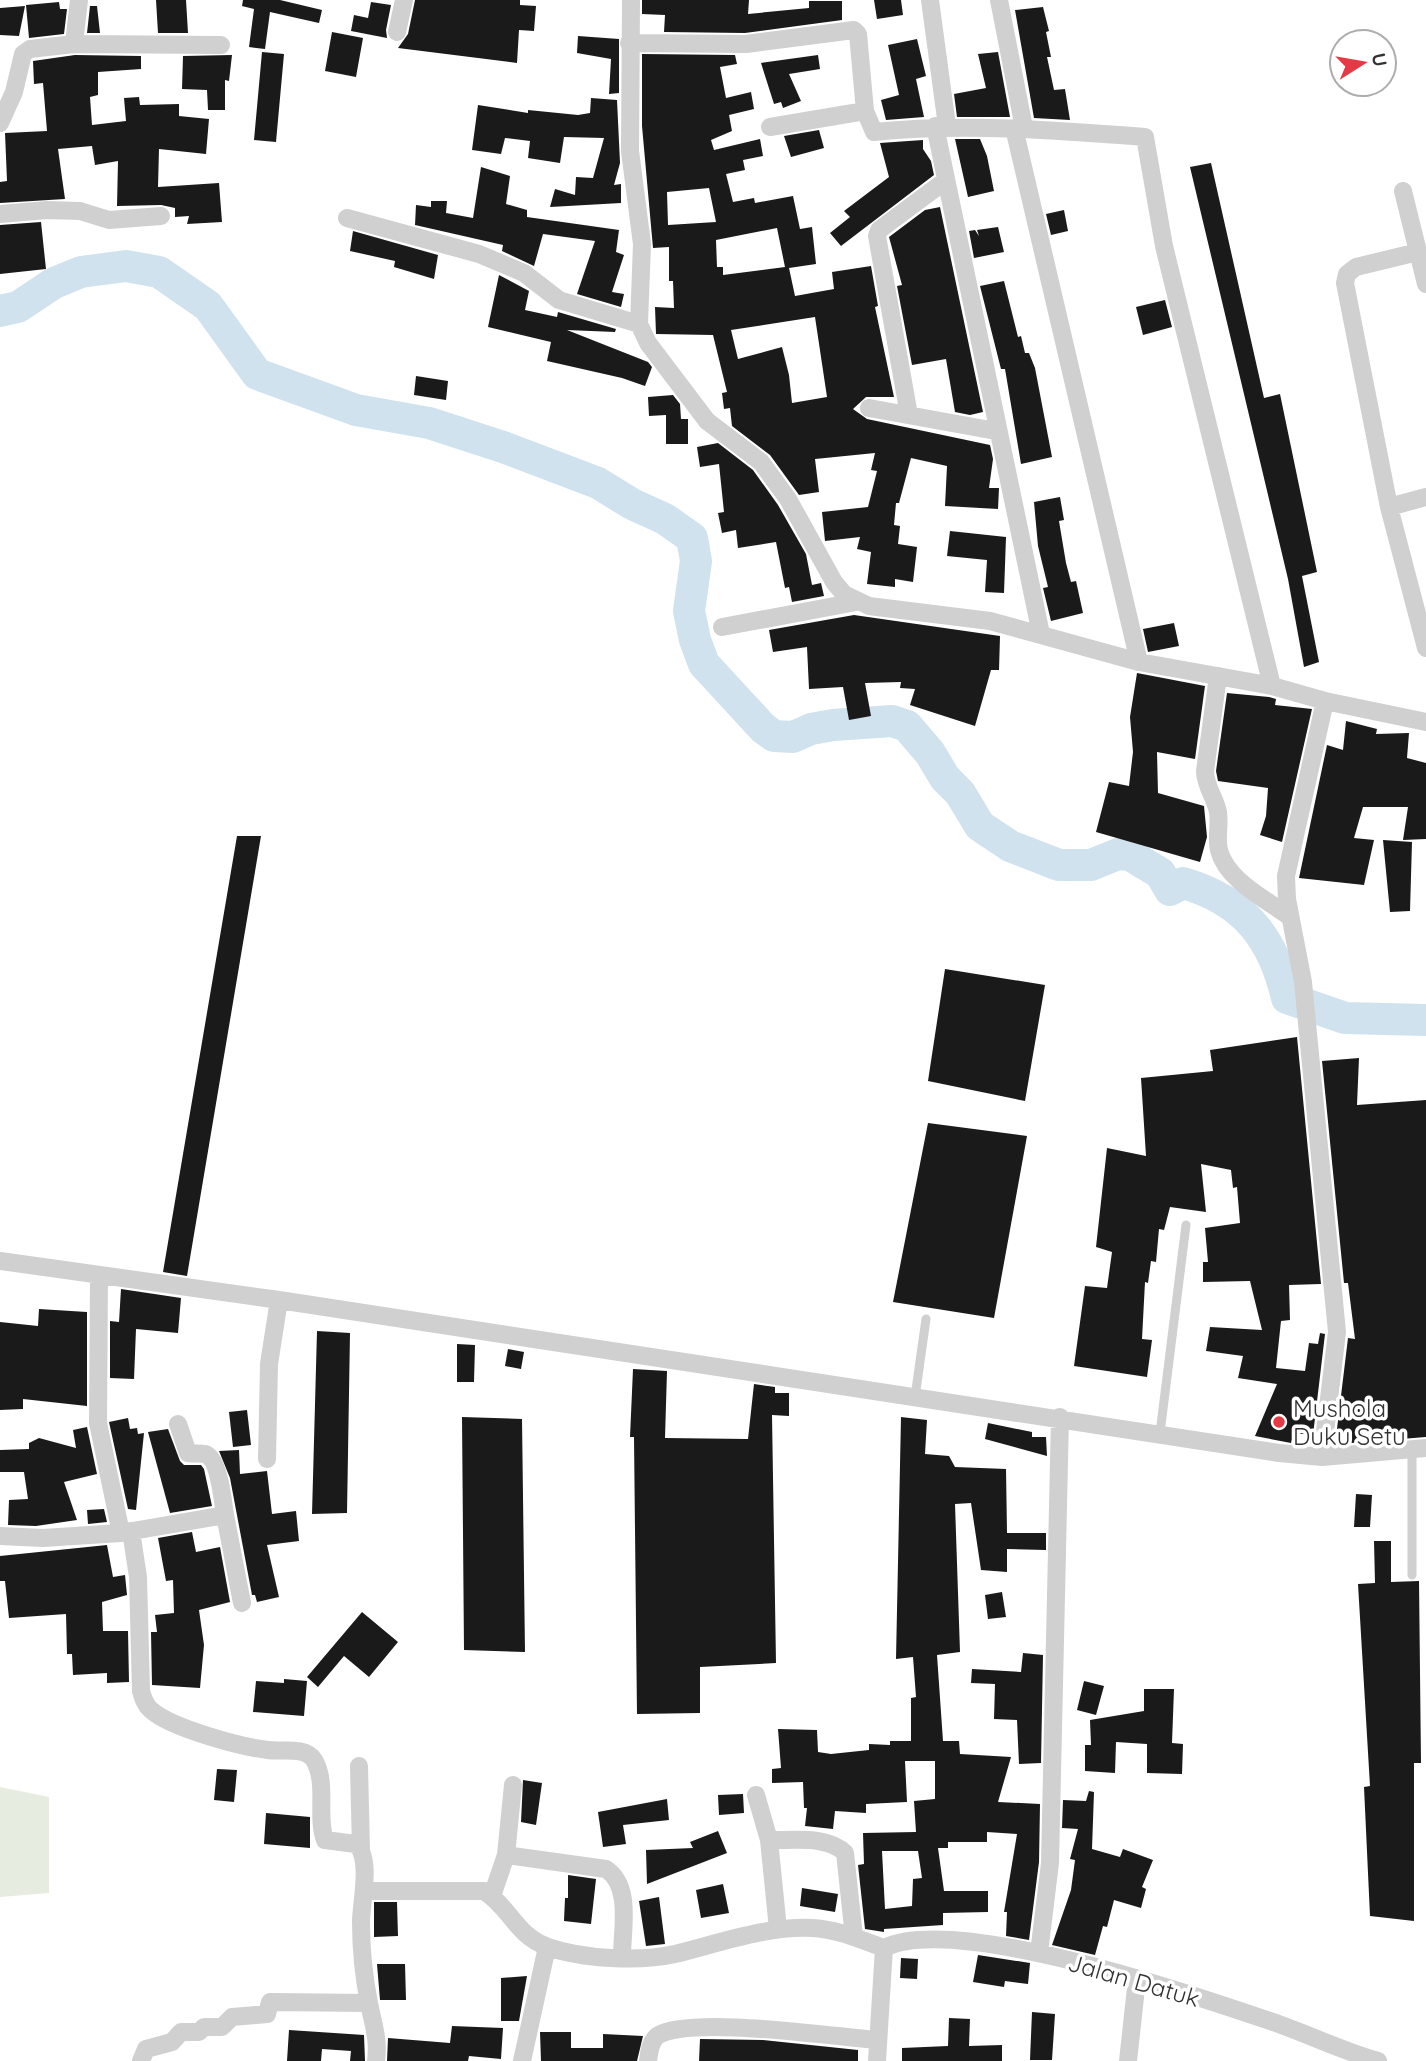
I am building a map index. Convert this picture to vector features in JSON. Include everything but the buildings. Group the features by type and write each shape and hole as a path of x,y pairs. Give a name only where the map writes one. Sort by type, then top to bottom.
{"street":[{"path":"74,44 79,0"},
{"path":"397,32 404,0"},
{"path":"631,0 630,151 642,244 639,324 648,342 707,421 761,462 788,499 834,582 856,602"},
{"path":"930,0 945,181 1041,634"},
{"path":"999,0 1019,128 1139,662"},
{"path":"629,43 746,44 854,30 858,34 865,111 874,132 941,126 1019,128 1144,137 1164,246 1272,686"},
{"path":"0,122 14,92 26,51 74,44 221,45"},
{"path":"770,127 865,111"},
{"path":"909,415 877,236 879,230 945,181"},
{"path":"1403,191 1426,284"},
{"path":"0,214 47,210 80,211 108,220 161,216"},
{"path":"347,218 479,254 524,273 559,300 639,324"},
{"path":"1418,252 1356,267 1347,274 1345,282 1389,507 1426,648"},
{"path":"869,408 996,431"},
{"path":"1389,507 1426,497"},
{"path":"722,627 856,602 990,621 1139,662 1272,686 1325,701 1426,722"},
{"path":"1218,676 1205,779 1218,810 1219,853 1230,870 1242,881 1290,917"},
{"path":"1322,1457 1337,1332 1303,982 1286,888 1288,858 1325,701"},
{"path":"0,1261 279,1300 1322,1457 1419,1450"},
{"path":"99,1275 98,1423 138,1577 141,1691 145,1704 153,1712 179,1725 268,1751 305,1752 314,1760 325,1840 356,1844 361,1850"},
{"path":"267,1459 269,1364 279,1300"},
{"path":"1039,1953 1050,1863 1060,1417"},
{"path":"178,1424 188,1453 206,1454 211,1458 222,1488 242,1603"},
{"path":"0,1536 43,1538 126,1532 225,1515"},
{"path":"359,1766 361,1850 366,1891 362,1936 369,2003 378,2036 376,2061"},
{"path":"492,1896 506,1855 513,1785"},
{"path":"756,1795 769,1840 778,1929"},
{"path":"769,1840 823,1842 837,1845 845,1853 854,1937"},
{"path":"506,1855 606,1868 618,1877 622,1889 622,1957"},
{"path":"366,1891 484,1891 492,1896 514,1926 547,1947 622,1957 674,1954 778,1929 812,1928 854,1937 884,1948 877,2061"},
{"name":"Jalan Datuk","path":"884,1948 901,1940 936,1938 1039,1953 1137,1979 1273,2022 1373,2060"},
{"path":"522,2061 547,1947"},
{"path":"1128,2061 1137,1979"},
{"path":"141,2061 146,2049 172,2042 181,2032 222,2027 232,2017 267,2014 270,2001 369,2003"},
{"path":"648,2061 652,2042 658,2036 708,2026 878,2036"}],"lane":[{"path":"1160,1433 1186,1225"},
{"path":"915,1397 926,1319"},
{"path":"1412,1574 1419,1450"}],"shaded area":[{"path":"0,1787 49,1797 49,1893 0,1897"}],"waterway":[{"path":"0,311 18,307 54,283 81,272 126,266 159,272 208,306 257,374 356,410 429,423 503,447 598,483 632,504 665,519 692,538 696,561 689,611 695,640 704,664 763,728 774,736 793,737 811,729 833,725 892,721 907,726 930,753 945,778 960,793 980,826 1010,846 1059,865 1091,865 1118,854 1130,855 1160,873 1170,890 1183,883 1205,891 1239,911 1253,925 1274,957 1287,998 1345,1018 1426,1020"}],"place":[{"name":"Mushola Duku Setu","path":"1279,1422"}]}
